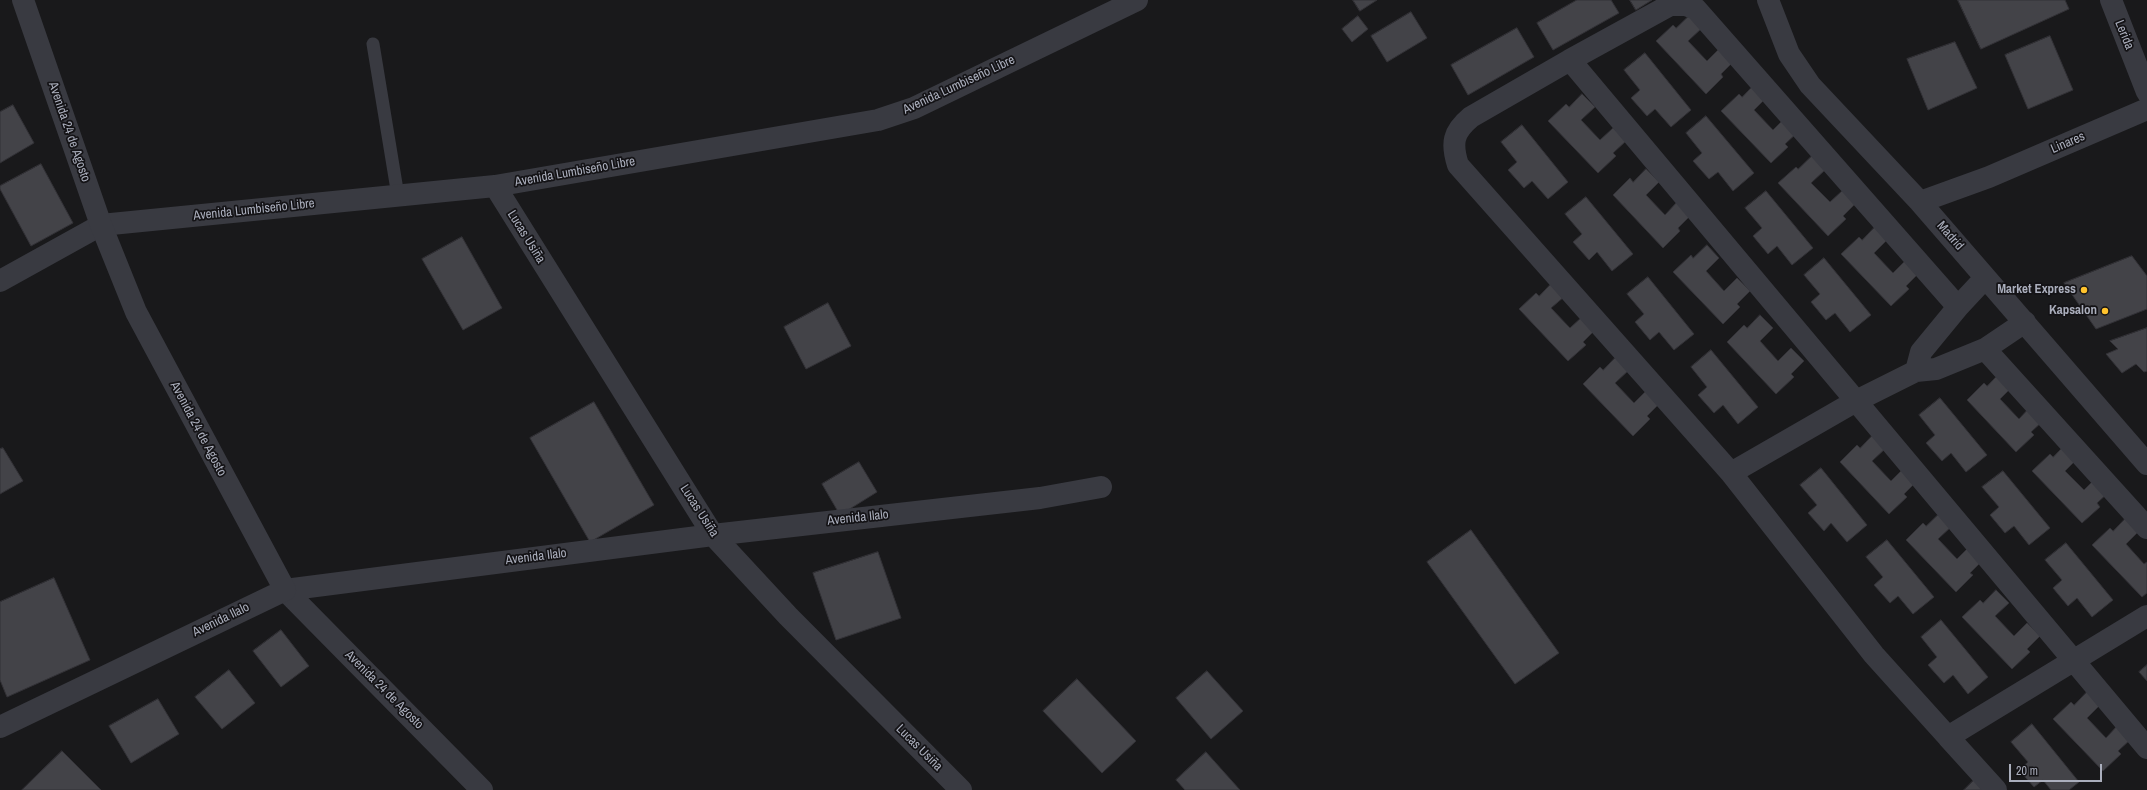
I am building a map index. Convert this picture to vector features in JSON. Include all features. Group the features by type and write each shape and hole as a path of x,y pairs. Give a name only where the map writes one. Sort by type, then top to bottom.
{"street":[{"name":"Avenida 24 de Agosto","path":"23,0 101,225 136,312 285,590 482,790"},
{"name":"Avenida Lumbiseño Libre","path":"0,281 101,225 495,186 878,120 914,108 1137,0"},
{"name":"Madrid","path":"1768,0 1789,54 1810,85 1920,202 2147,464"},
{"name":"Lerida","path":"2111,0 2147,92"},
{"path":"1958,307 1696,9 1686,5 1670,5 1470,117 1461,125 1454,138 1453,151 1458,165 1731,473 1870,649 1996,790"},
{"path":"1570,60 2147,748"},
{"name":"Linares","path":"1920,202 1989,177 2147,109"},
{"name":"Lucas Usiña","path":"495,186 713,535 788,616 960,790"},
{"path":"1916,371 1921,352 1958,307 1985,278"},
{"path":"1731,473 1856,401 1916,371 1936,369 1985,349 2025,322"},
{"path":"1985,349 2147,528"},
{"name":"Avenida Ilalo","path":"0,727 285,590 713,535 1040,498 1100,487"},
{"path":"1948,737 2147,616"}],"lane":[{"path":"373,44 398,196"}],"building":[{"path":"1353,0 1377,0 1360,11"},
{"path":"1577,0 1611,0 1619,13 1553,50 1537,23"},
{"path":"1630,0 1652,0 1636,10"},
{"path":"1958,0 2065,0 2069,9 1981,49"},
{"path":"1411,12 1427,38 1387,62 1371,36"},
{"path":"1690,15 1702,28 1688,41 1707,61 1720,48 1734,61 1721,74 1723,77 1706,94 1656,41 1673,25 1676,28"},
{"path":"1358,16 1368,29 1352,42 1342,29"},
{"path":"1517,28 1534,57 1468,95 1451,65"},
{"path":"2050,36 2073,90 2028,109 2005,55"},
{"path":"1955,42 1977,88 1928,110 1907,59"},
{"path":"1645,53 1691,110 1671,127 1655,109 1647,116 1631,98 1640,90 1624,70"},
{"path":"1755,84 1767,97 1754,110 1773,130 1786,117 1799,131 1785,144 1788,147 1771,163 1721,111 1739,94 1742,97"},
{"path":"1582,94 1595,107 1581,120 1600,140 1613,128 1626,141 1613,153 1616,156 1598,173 1548,121 1566,104 1569,107"},
{"path":"13,105 34,143 0,163 0,112"},
{"path":"1706,116 1754,173 1733,191 1718,172 1709,179 1693,161 1702,153 1686,133"},
{"path":"1522,125 1568,182 1548,199 1532,181 1524,188 1508,170 1517,162 1501,142"},
{"path":"1812,156 1825,170 1811,183 1830,202 1843,190 1856,203 1843,216 1846,219 1828,236 1778,183 1796,167 1798,169"},
{"path":"41,164 73,223 31,246 0,189 0,186"},
{"path":"1646,169 1659,182 1646,195 1665,215 1677,202 1691,215 1678,228 1680,231 1663,248 1613,195 1630,178 1633,182"},
{"path":"1766,191 1813,248 1792,265 1777,246 1768,254 1753,236 1762,228 1745,208"},
{"path":"1586,197 1633,254 1612,271 1597,252 1589,260 1573,242 1582,234 1565,214"},
{"path":"1875,227 1887,240 1874,253 1893,273 1906,260 1919,273 1906,286 1909,289 1891,306 1841,254 1859,237 1862,240"},
{"path":"462,237 502,308 463,330 422,259"},
{"path":"1707,245 1719,258 1706,271 1724,291 1737,278 1750,291 1737,304 1740,307 1723,324 1673,272 1691,255 1693,258"},
{"path":"2132,256 2147,276 2147,309 2096,329 2064,283"},
{"path":"1824,258 1871,315 1850,332 1835,313 1826,320 1811,302 1820,294 1804,275"},
{"path":"1648,277 1694,334 1674,350 1659,332 1650,340 1635,322 1644,314 1627,294"},
{"path":"1552,283 1565,296 1551,308 1570,328 1583,316 1596,329 1583,342 1586,345 1568,361 1519,309 1536,293 1539,296"},
{"path":"828,303 851,346 806,369 784,327"},
{"path":"1760,315 1773,328 1760,341 1778,361 1791,348 1804,361 1791,374 1794,377 1776,394 1727,342 1744,325 1747,328"},
{"path":"2147,328 2147,371 2144,372 2136,364 2122,373 2106,354 2118,349 2110,341"},
{"path":"1711,350 1758,407 1738,424 1723,405 1714,413 1698,395 1707,387 1691,367"},
{"path":"1616,357 1629,370 1615,383 1634,403 1647,390 1660,403 1647,416 1650,419 1633,436 1583,384 1600,367 1603,370"},
{"path":"2000,373 2013,386 2000,399 2019,419 2031,406 2044,420 2031,432 2034,435 2016,452 1967,400 1984,383 1987,386"},
{"path":"1940,398 1987,455 1966,472 1951,453 1942,461 1926,443 1935,435 1919,415"},
{"path":"594,402 654,505 590,542 530,438"},
{"path":"1873,435 1886,448 1872,461 1891,481 1904,468 1917,481 1904,494 1907,497 1889,514 1840,462 1857,445 1860,448"},
{"path":"2066,444 2078,458 2065,471 2084,490 2097,477 2110,491 2097,503 2100,507 2082,523 2032,471 2050,454 2053,457"},
{"path":"3,448 23,481 0,494 0,449"},
{"path":"859,462 877,492 840,515 822,484"},
{"path":"1821,468 1867,525 1847,542 1831,523 1824,531 1808,513 1817,505 1800,485"},
{"path":"2003,471 2050,528 2029,545 2014,526 2005,533 1990,515 1999,507 1982,487"},
{"path":"1940,513 1952,526 1938,539 1957,559 1970,546 1983,560 1970,573 1973,575 1956,592 1906,540 1923,523 1926,526"},
{"path":"2126,518 2139,531 2126,544 2144,564 2147,562 2147,593 2142,597 2092,545 2110,528 2113,531"},
{"path":"1471,530 1559,653 1515,684 1427,562"},
{"path":"1887,540 1934,597 1913,614 1898,596 1890,603 1874,585 1883,577 1866,557"},
{"path":"2066,543 2113,600 2092,617 2077,598 2068,606 2053,588 2062,580 2045,560"},
{"path":"878,552 901,618 836,640 813,573"},
{"path":"54,578 90,660 7,697 0,680 0,602"},
{"path":"1996,590 2009,603 1995,616 2014,636 2027,623 2040,636 2027,649 2030,652 2012,669 1962,617 1980,600 1983,603"},
{"path":"1941,620 1988,677 1968,694 1953,675 1944,683 1928,665 1937,657 1921,637"},
{"path":"281,630 309,666 281,687 253,651"},
{"path":"2147,665 2147,681 2139,672"},
{"path":"229,670 255,703 222,729 195,697"},
{"path":"1207,671 1243,711 1211,739 1176,698"},
{"path":"1077,679 1136,741 1102,773 1043,711"},
{"path":"2087,692 2100,705 2087,718 2106,738 2118,725 2131,739 2118,751 2121,754 2103,771 2053,719 2071,702 2074,705"},
{"path":"158,699 179,734 131,763 109,726"},
{"path":"2032,724 2079,782 2069,790 2051,790 2043,780 2034,787 2019,770 2028,762 2011,742"},
{"path":"62,751 101,790 22,790"},
{"path":"1206,752 1240,790 1185,790 1176,780"},
{"path":"1975,779 1985,790 1964,790"}],"place":[{"name":"Market Express","path":"2084,290"},
{"name":"Kapsalon","path":"2105,311"}]}
